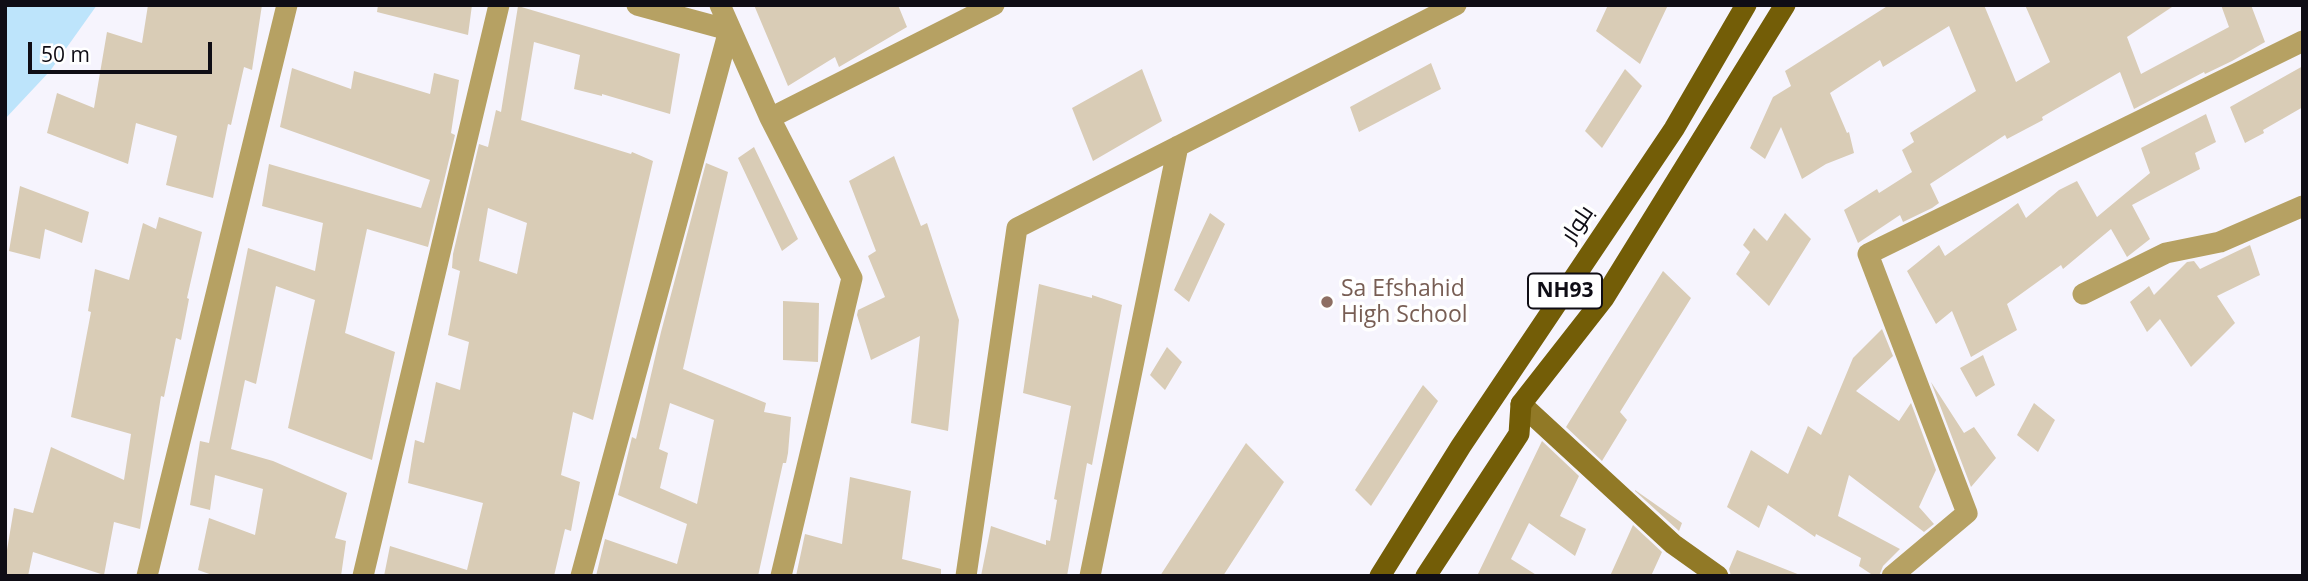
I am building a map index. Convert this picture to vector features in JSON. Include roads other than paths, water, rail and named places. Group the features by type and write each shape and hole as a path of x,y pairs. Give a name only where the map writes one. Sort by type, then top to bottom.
{"main road":[{"name":"بلوار","path":"1380,576 1469,435 1674,130 1746,5"},
{"name":"NH93","path":"1521,404 1604,298 1785,5"},
{"path":"1674,130 1698,145"},
{"path":"1426,576 1519,434 1521,404"}],"street":[{"path":"147,576 287,5"},
{"path":"363,576 499,5"},
{"path":"637,5 729,30"},
{"path":"720,5 769,118 852,278 781,576"},
{"path":"769,118 994,5"},
{"path":"966,576 1017,228 1456,5"},
{"path":"581,576 729,30"},
{"path":"1892,576 1967,513 1868,254 2303,41"},
{"path":"1090,576 1178,146"},
{"path":"2083,294 2166,253 2220,242 2303,206"},
{"path":"1521,404 1673,544 1718,576"}],"water":[{"path":"5,5 97,5 50,71 5,119"}],"place":[{"name":"Sa Efshahid High School","path":"1327,302"}]}
